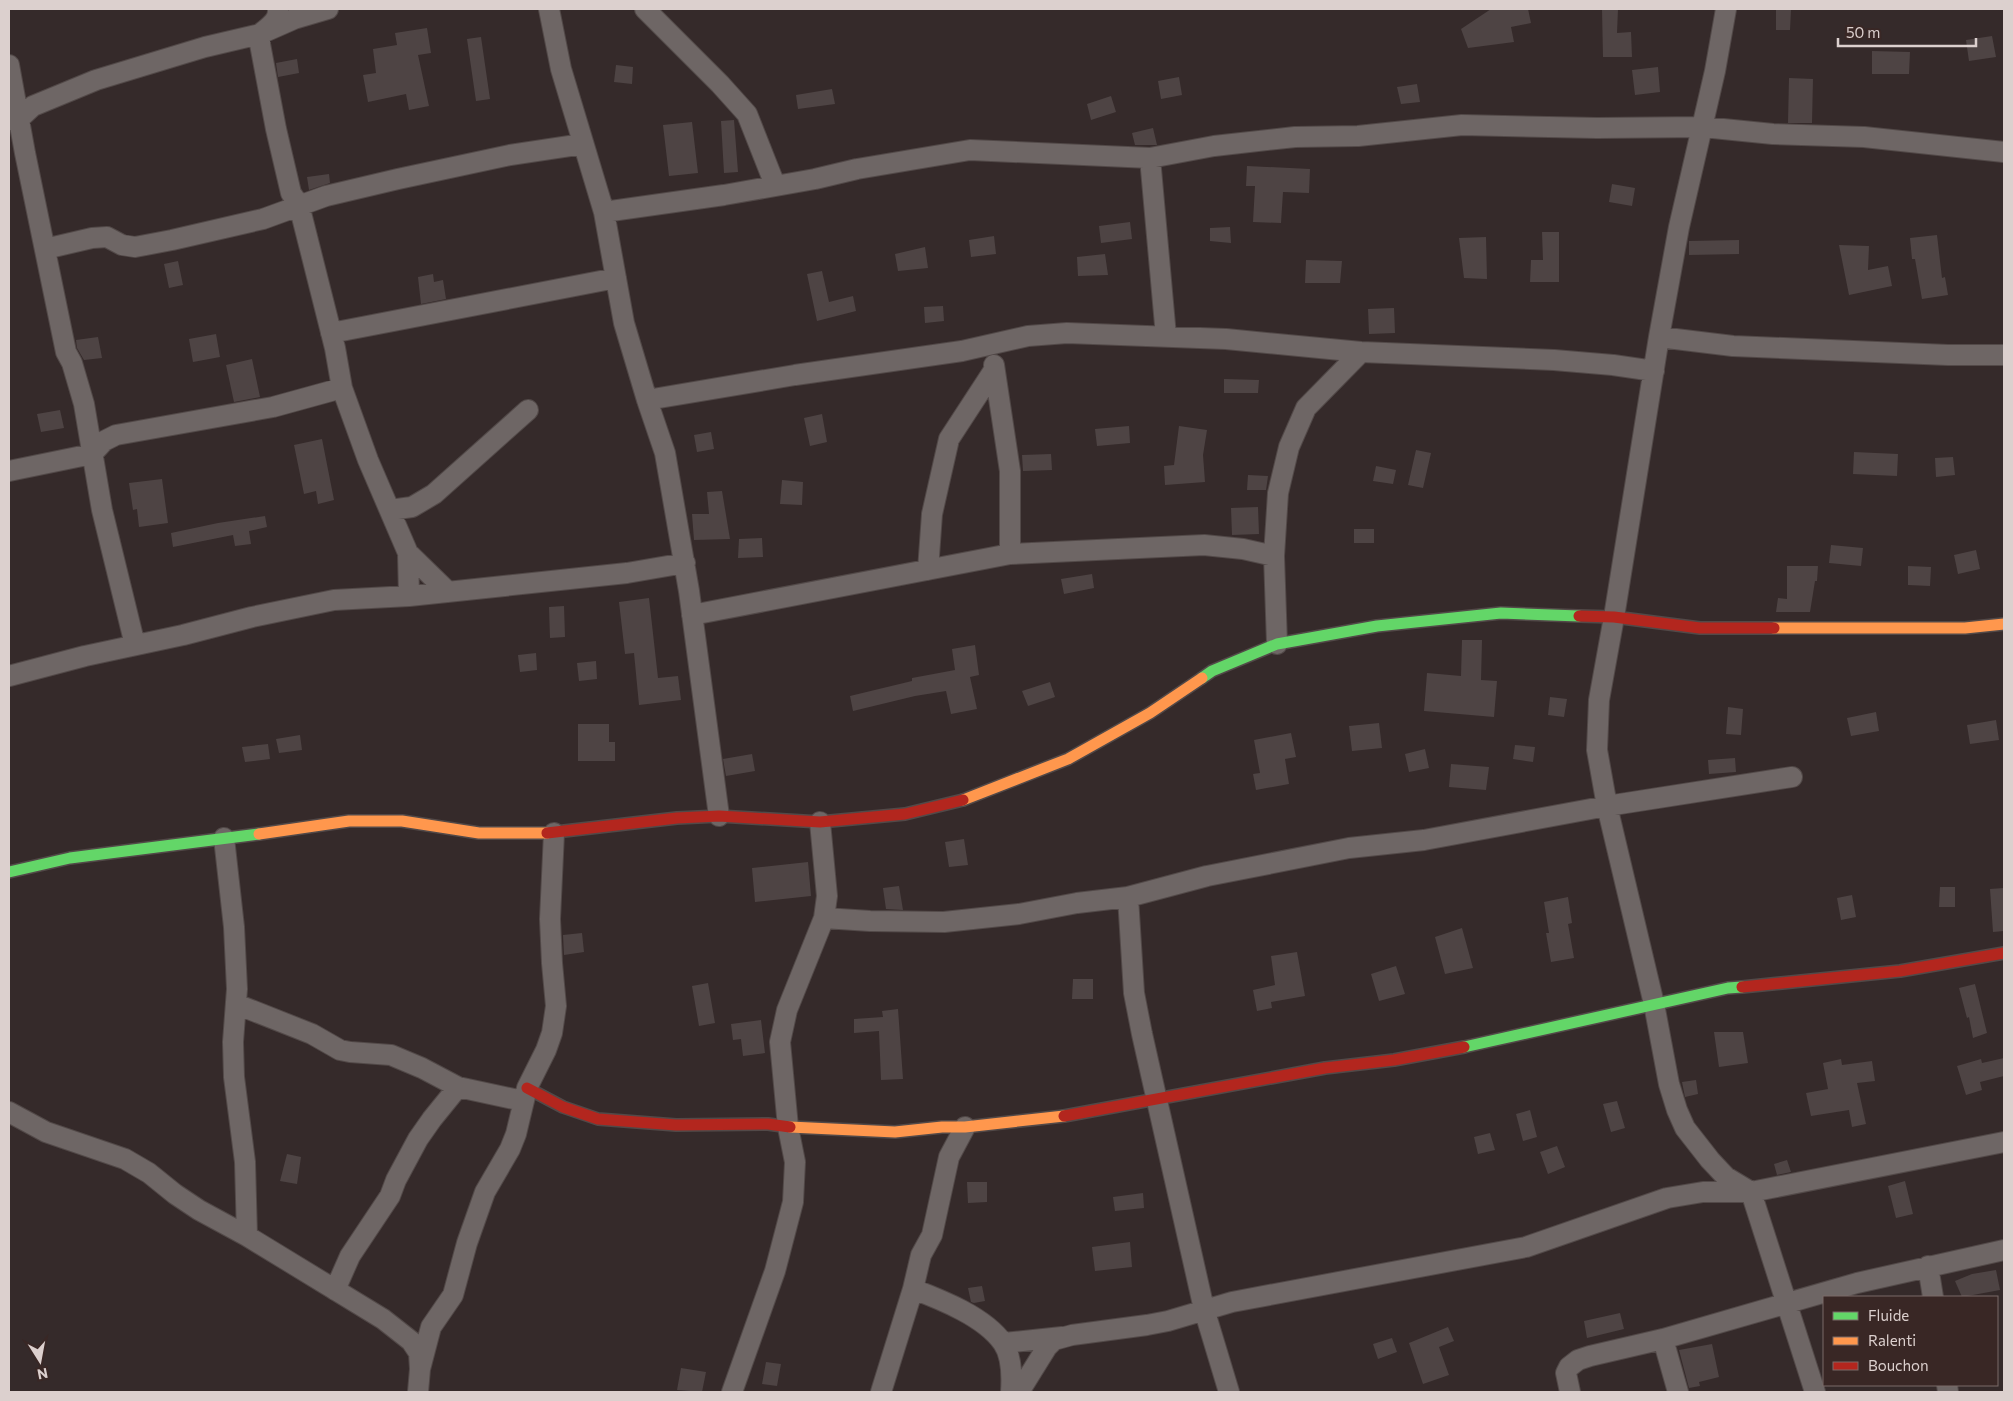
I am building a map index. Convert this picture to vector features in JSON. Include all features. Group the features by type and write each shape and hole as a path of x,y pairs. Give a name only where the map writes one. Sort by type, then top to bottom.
{"street":[{"path":"278,9 274,22 260,34 260,44 278,138 291,192 299,205 331,332 342,388 358,435 408,553 410,596"},
{"path":"14,120 33,106 96,80 205,47 260,34 294,19 328,9"},
{"path":"549,9 561,69 604,212 624,323 665,453 685,563 719,816"},
{"path":"645,9 720,84 746,114 775,186"},
{"path":"1726,9 1659,337 1599,700 1597,750 1607,806 1654,1004 1669,1084 1685,1128 1726,1177 1751,1192 1815,1392"},
{"path":"9,65 14,120 45,250 66,352 72,363 84,404 92,454 117,575 135,645"},
{"path":"604,212 724,195 857,169 970,150 1150,158 1214,146 1295,137 1358,136 1462,124 1597,128 1703,128 1773,134 1864,137 2004,152"},
{"path":"45,250 92,238 107,237 122,245 135,247 263,219 326,196 510,155 583,144"},
{"path":"1150,158 1166,336"},
{"path":"331,332 616,278"},
{"path":"647,400 795,374 962,352 995,342 1028,336 1067,334 1226,339 1361,352 1544,360 1613,366 1654,372"},
{"path":"1659,337 1733,346 2004,355"},
{"path":"995,342 994,370 1010,471 1010,554"},
{"path":"1277,644 1274,556 1278,493 1289,447 1306,408 1361,352"},
{"path":"928,570 932,514 949,439 994,370"},
{"path":"9,471 92,454 104,441 116,435 264,408 342,388"},
{"path":"390,510 412,507 434,494 528,410"},
{"path":"692,615 1010,554 1204,545 1244,549 1274,556"},
{"path":"408,553 447,592"},
{"path":"9,676 260,615 334,600 410,596 627,573 685,563"},
{"path":"9,872 70,858 349,821 402,821 479,832 554,833 677,818 719,816 820,822 905,814 956,803 1068,759 1150,713 1212,671 1277,644 1377,626 1501,613 1614,617 1700,628 1965,628 2004,624"},
{"path":"824,918 944,922 1019,914 1077,903 1128,897 1251,866 1349,848 1424,840 1607,806 1792,777"},
{"path":"732,1392 775,1271 792,1202 795,1162 788,1127 780,1042 787,1010 824,918 827,896 820,822"},
{"path":"420,1369 431,1327 453,1296 485,1192 510,1149 516,1134 525,1095 549,1042 555,1020 556,1006 550,919 554,833"},
{"path":"224,838 234,920 236,1004 233,1042 234,1078 245,1162 248,1236"},
{"path":"1128,897 1134,993 1204,1309 1229,1392"},
{"path":"236,1004 312,1034 340,1050 390,1055 422,1068 458,1087 525,1095 598,1119 676,1125 744,1123 895,1132 942,1127 965,1127 1071,1115 1325,1068 1394,1060 1488,1043 1728,988 1900,971 2004,953"},
{"path":"335,1290 350,1256 390,1196 396,1180 418,1139 458,1087"},
{"path":"9,1112 46,1132 125,1159 199,1210 248,1236 383,1319 412,1341 419,1353 418,1392"},
{"path":"881,1392 913,1289 921,1255 932,1235 949,1157 965,1127"},
{"path":"1004,1343 1062,1337 1168,1321 1232,1302 1526,1247 1667,1198 1703,1192 1751,1192 2004,1142"},
{"path":"1570,1392 1566,1373 1569,1366 1578,1360 1663,1339 1857,1282 2004,1250"},
{"path":"1928,1266 1933,1296"},
{"path":"913,1289 962,1310 990,1328 1004,1343 1008,1355 1011,1392"},
{"path":"1019,1392 1047,1347 1054,1340 1062,1337"},
{"path":"1663,1339 1678,1392"}],"building":[{"path":"1491,9 1528,9 1531,23 1511,27 1514,42 1468,48 1461,29"},
{"path":"1602,9 1618,9 1617,33 1631,32 1632,57 1603,57"},
{"path":"1776,9 1791,9 1790,30 1776,30"},
{"path":"427,28 431,53 418,55 429,106 409,110 406,94 368,102 363,75 376,73 373,49 397,45 395,33"},
{"path":"1992,36 1996,57 1969,61 1966,40"},
{"path":"481,37 490,99 476,101 467,39"},
{"path":"1872,51 1910,52 1909,74 1872,74"},
{"path":"297,59 299,73 278,77 276,63"},
{"path":"616,65 633,67 632,84 614,82"},
{"path":"1658,67 1660,92 1635,95 1632,70"},
{"path":"1179,77 1182,95 1161,99 1158,81"},
{"path":"1789,78 1813,79 1812,123 1788,123"},
{"path":"1417,84 1420,102 1401,104 1397,87"},
{"path":"832,89 835,104 798,109 796,95"},
{"path":"1111,96 1116,112 1091,120 1087,104"},
{"path":"734,120 738,172 724,173 721,121"},
{"path":"692,122 698,173 669,176 663,125"},
{"path":"1153,128 1157,145 1135,145 1132,133"},
{"path":"1247,166 1310,169 1309,193 1283,192 1281,223 1253,222 1255,186 1246,186"},
{"path":"329,174 330,183 309,190 307,177"},
{"path":"1612,184 1635,188 1632,206 1609,202"},
{"path":"1130,222 1132,239 1101,243 1099,226"},
{"path":"1230,227 1231,243 1210,241 1210,228"},
{"path":"1542,232 1559,232 1559,282 1530,282 1531,260 1543,260"},
{"path":"1937,235 1942,278 1945,277 1948,295 1922,299 1915,259 1912,259 1910,238"},
{"path":"994,236 996,254 971,257 969,240"},
{"path":"1486,237 1487,279 1464,278 1459,238"},
{"path":"1739,240 1739,254 1689,255 1689,241"},
{"path":"1839,245 1869,246 1868,270 1888,266 1892,286 1849,295"},
{"path":"925,247 928,268 898,271 895,254"},
{"path":"1105,254 1108,275 1078,276 1077,257"},
{"path":"1306,260 1342,261 1340,283 1305,283"},
{"path":"178,261 183,285 169,288 164,264"},
{"path":"822,271 829,302 853,296 856,311 817,321 807,274"},
{"path":"433,274 434,282 443,280 446,299 421,304 418,277"},
{"path":"943,306 944,321 925,323 924,307"},
{"path":"1394,308 1395,333 1369,334 1368,309"},
{"path":"216,334 220,357 193,362 189,339"},
{"path":"98,337 102,358 84,360 77,348 76,340"},
{"path":"252,359 260,397 234,402 226,365"},
{"path":"1224,379 1259,380 1258,393 1224,393"},
{"path":"60,410 64,428 41,432 37,414"},
{"path":"822,414 827,442 810,446 804,418"},
{"path":"1129,426 1130,443 1097,446 1095,429"},
{"path":"1179,426 1207,430 1203,455 1205,482 1165,485 1164,466 1174,465"},
{"path":"711,432 714,449 697,452 694,435"},
{"path":"322,439 334,500 318,504 316,491 304,494 294,445"},
{"path":"1416,450 1431,453 1423,488 1408,485"},
{"path":"1854,452 1898,454 1897,476 1853,474"},
{"path":"1051,454 1052,470 1023,471 1022,455"},
{"path":"1953,457 1955,475 1936,477 1935,458"},
{"path":"1376,466 1396,470 1393,484 1373,481"},
{"path":"1248,475 1268,476 1266,490 1247,490"},
{"path":"162,479 168,523 139,527 137,509 133,510 129,483"},
{"path":"782,480 803,482 802,505 780,504"},
{"path":"722,491 730,539 694,540 692,514 709,514 707,492"},
{"path":"1258,507 1259,534 1232,535 1231,508"},
{"path":"265,516 267,527 249,531 251,544 235,546 233,535 173,547 171,533"},
{"path":"1354,529 1374,529 1374,543 1354,543"},
{"path":"762,538 763,557 738,558 739,539"},
{"path":"1831,545 1863,548 1861,566 1829,563"},
{"path":"1976,550 1980,569 1958,574 1954,555"},
{"path":"1787,566 1818,566 1817,581 1815,581 1810,612 1776,612 1778,598 1787,599"},
{"path":"1908,566 1931,567 1930,586 1908,585"},
{"path":"1092,574 1094,588 1064,594 1061,579"},
{"path":"649,598 658,678 678,676 681,700 639,705 634,653 625,654 619,602"},
{"path":"564,606 565,637 550,638 549,607"},
{"path":"1462,640 1482,640 1481,680 1497,681 1494,717 1424,711 1427,673 1461,676"},
{"path":"975,645 979,675 970,677 977,709 951,714 946,691 915,696 853,711 850,696 912,681 912,678 955,670 952,649"},
{"path":"536,653 537,670 520,672 518,655"},
{"path":"596,661 597,679 579,681 577,663"},
{"path":"1050,682 1055,697 1028,706 1022,691"},
{"path":"1550,697 1567,699 1564,717 1548,715"},
{"path":"1728,707 1743,709 1741,735 1726,734"},
{"path":"1876,712 1879,731 1851,736 1847,718"},
{"path":"1996,720 1999,740 1970,744 1967,725"},
{"path":"1379,723 1382,748 1352,751 1349,726"},
{"path":"578,724 609,724 609,742 615,742 615,761 578,761"},
{"path":"1291,733 1296,757 1285,759 1289,784 1256,790 1253,774 1260,773 1254,740"},
{"path":"300,735 302,750 279,753 276,739"},
{"path":"268,744 270,759 245,762 242,747"},
{"path":"1515,745 1535,747 1533,762 1513,759"},
{"path":"1425,749 1429,768 1409,772 1405,754"},
{"path":"752,754 755,771 726,776 723,759"},
{"path":"1735,758 1736,772 1709,774 1708,760"},
{"path":"1451,764 1489,767 1486,790 1449,787"},
{"path":"964,839 968,865 949,867 945,842"},
{"path":"808,862 811,896 755,902 752,868"},
{"path":"899,886 903,910 886,909 883,888"},
{"path":"1940,887 1955,887 1955,907 1939,907"},
{"path":"2004,888 2004,931 1993,932 1990,889"},
{"path":"1852,895 1856,917 1841,920 1837,898"},
{"path":"1568,897 1572,923 1568,924 1574,958 1551,962 1546,933 1549,933 1544,902"},
{"path":"1462,928 1473,968 1445,974 1435,937"},
{"path":"582,933 584,952 564,955 563,935"},
{"path":"1297,952 1305,996 1271,1002 1272,1008 1257,1011 1253,990 1275,985 1271,956"},
{"path":"1396,966 1405,994 1379,1001 1371,974"},
{"path":"1073,979 1093,979 1093,999 1072,999"},
{"path":"708,983 715,1023 699,1026 692,986"},
{"path":"1975,984 1987,1033 1973,1038 1969,1017 1967,1018 1959,988"},
{"path":"898,1009 903,1079 881,1080 879,1031 854,1033 854,1019 883,1017 882,1011"},
{"path":"761,1020 765,1053 743,1056 741,1039 733,1040 731,1024"},
{"path":"1714,1032 1743,1032 1748,1063 1719,1067"},
{"path":"2004,1058 2004,1076 1980,1082 1982,1090 1966,1095 1957,1066 1981,1059 1982,1063"},
{"path":"1841,1059 1842,1065 1872,1061 1875,1081 1857,1083 1866,1124 1852,1127 1849,1110 1811,1116 1806,1093 1828,1089 1823,1063"},
{"path":"1696,1080 1698,1094 1685,1097 1682,1082"},
{"path":"1617,1101 1625,1128 1611,1132 1603,1104"},
{"path":"1530,1110 1537,1137 1523,1141 1516,1114"},
{"path":"1490,1133 1495,1150 1478,1154 1474,1137"},
{"path":"1557,1146 1565,1167 1548,1174 1540,1152"},
{"path":"287,1154 301,1157 297,1184 280,1181"},
{"path":"1787,1160 1791,1172 1777,1175 1774,1164"},
{"path":"1905,1181 1913,1214 1896,1218 1888,1186"},
{"path":"967,1182 987,1182 987,1202 968,1203"},
{"path":"1143,1193 1144,1208 1115,1211 1113,1197"},
{"path":"1130,1242 1132,1267 1095,1271 1092,1247"},
{"path":"1996,1270 2000,1290 1962,1296 1955,1281 1972,1274"},
{"path":"982,1286 985,1301 971,1302 968,1288"},
{"path":"1620,1313 1624,1329 1587,1338 1584,1321"},
{"path":"1448,1327 1454,1341 1439,1347 1449,1375 1423,1384 1409,1343"},
{"path":"1392,1338 1397,1352 1378,1359 1373,1344"},
{"path":"1712,1344 1719,1377 1699,1382 1700,1386 1689,1388 1679,1350"},
{"path":"766,1362 781,1364 777,1386 762,1384"},
{"path":"681,1368 706,1372 702,1392 677,1390"}],"traffic: fast":[{"path":"1202,678 1212,671 1277,644 1377,626 1501,613 1579,616"},
{"path":"9,872 70,858 259,834"},
{"path":"1464,1047 1728,988 1742,987"}],"traffic: slow":[{"path":"1774,628 1965,628 2004,624"},
{"path":"963,800 1068,759 1150,713 1202,678"},
{"path":"259,834 349,821 402,821 479,833 547,833"},
{"path":"790,1127 895,1132 942,1127 965,1127 1064,1116"}],"traffic: jam":[{"path":"1579,616 1614,617 1700,628 1774,628"},
{"path":"547,833 677,818 719,816 820,822 905,814 963,800"},
{"path":"1742,987 1900,971 2004,953"},
{"path":"1064,1116 1325,1068 1394,1060 1464,1047"},
{"path":"527,1088 563,1107 598,1119 676,1125 768,1124 790,1127"}]}
